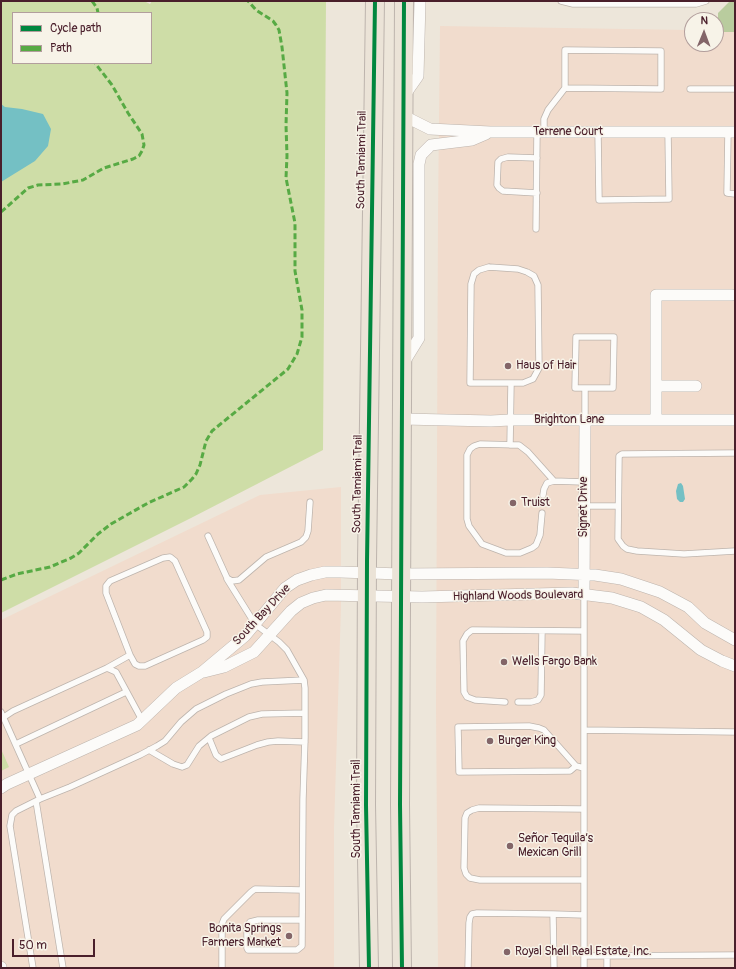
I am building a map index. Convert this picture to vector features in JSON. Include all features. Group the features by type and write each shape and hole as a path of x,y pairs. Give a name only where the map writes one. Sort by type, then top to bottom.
{"main road":[{"name":"South Tamiami Trail","path":"369,968 366,805 367,572 375,1"},
{"path":"397,1 404,36"},
{"path":"402,968 400,812 404,1"}],"street":[{"path":"404,97 418,76 420,1"},
{"name":"Terrene Court","path":"404,116 430,129 490,132 731,132"},
{"path":"403,365 419,338 419,164 421,155 430,145 472,140 490,132"},
{"path":"656,420 656,295 732,295"},
{"path":"656,386 696,386"},
{"name":"Brighton Lane","path":"403,419 491,421 735,420"},
{"name":"Signet Drive","path":"584,594 583,506 585,420"},
{"name":"South Bay Drive","path":"1,788 125,731 137,724 176,688 202,672 245,636 285,588 297,580 325,572 401,574"},
{"name":"Highland Woods Boulevard","path":"401,574 547,573 584,574 621,579 660,592 688,607 705,623 735,640"},
{"name":"Highland Woods Boulevard","path":"401,597 572,593 612,598 641,607 664,620 701,650 735,666"},
{"name":"South Bay Drive","path":"202,672 224,667 254,652 292,611 301,603 313,598 326,595 401,597"}],"lane":[{"path":"561,1 573,4 634,2 696,4 706,1"},
{"path":"536,229 537,158 541,132 548,110 565,88 566,50 661,51 661,89 565,88"},
{"path":"690,89 735,89"},
{"path":"598,132 599,200 669,199 668,132"},
{"path":"731,132 726,193 735,194"},
{"path":"536,193 504,190 499,188 497,184 498,162 500,159 508,157 537,158"},
{"path":"489,268 523,270 534,276 538,285 539,368 533,379 523,383 511,384 470,384 471,284 474,274 479,270 489,268"},
{"path":"576,337 614,337 614,388 585,388 575,388 576,337"},
{"path":"510,445 511,384"},
{"path":"585,388 585,420"},
{"path":"542,513 540,535 536,545 532,548 520,553 506,553 482,544 469,526 467,519 467,455 470,449 480,444 519,445 528,452 554,481"},
{"path":"735,452 622,454 619,456 618,506 618,539 622,546 628,549 684,554 735,551"},
{"path":"543,495 547,483 554,481 584,482"},
{"path":"227,578 232,581 239,580 266,557 301,542 306,537 308,531 310,502"},
{"path":"583,506 618,506"},
{"path":"208,536 227,578 255,624 288,650 304,680 305,688 305,742 302,920 301,948 290,950 248,950 247,926 250,922 258,920 302,920"},
{"path":"170,557 175,561 207,632 207,636 203,640 145,666 135,664 130,655 106,593 106,586 110,581 163,558 170,557"},
{"path":"584,594 584,968"},
{"path":"505,702 475,700 467,697 464,692 464,641 467,634 472,630 584,631"},
{"path":"518,702 531,702 538,700 541,695 542,631"},
{"path":"63,968 38,800 29,774 2,715 107,668 130,655"},
{"path":"107,668 116,672 142,720"},
{"path":"33,968 10,826 12,815 16,811 38,800 70,787 149,750 165,740 181,722 196,709 226,694 251,684 262,682 304,680"},
{"path":"16,744 126,692"},
{"path":"149,750 173,764 182,767 187,764 199,746 208,738 256,715 305,713"},
{"path":"576,766 570,771 459,772 458,727 528,726 539,728 544,730 576,766 584,768"},
{"path":"584,730 735,732"},
{"path":"208,738 216,755 221,759 268,742 305,742"},
{"path":"583,809 479,808 472,810 467,813 465,818 464,868 466,874 470,878 480,880 584,880"},
{"path":"222,968 222,924 224,919 251,892 255,890 302,890"},
{"path":"468,968 469,923 472,914 584,915"},
{"path":"553,914 554,968"},
{"path":"584,956 735,955"},
{"path":"607,956 607,968"}],"shaded area":[{"path":"440,26 684,30 684,52 724,52 724,32 735,32 735,968 438,968 436,706"},
{"path":"341,487 341,607 334,828 334,968 1,968 1,620 260,495"}],"green space":[{"path":"1,1 144,1 150,4 152,1 326,1 323,450 1,613"},
{"path":"730,1 735,1 735,32 724,32 724,12 719,12"},
{"path":"1,749 9,767 1,771"}],"water":[{"path":"1,104 5,107 43,114 51,129 48,146 35,161 1,182"},
{"path":"681,483 683,486 685,499 683,502 680,502 677,499 676,491 678,484"}],"marked path":[{"path":"92,1 98,12"},
{"path":"1,580 17,574 50,567 71,558 79,553 98,534 111,524 148,503 184,487 196,474 200,465 206,441 212,431 288,369 297,354 302,337 302,310 295,271 295,223 286,178 287,93 282,47 279,30 276,25 273,21 256,10 248,1"},
{"path":"1,212 28,188 38,185 62,184 83,180 104,168 139,156 144,145 142,134 112,85 96,64"}],"cycle path":[{"path":"369,968 366,805 367,561 375,1"},
{"path":"402,968 400,804 404,1"}],"place":[{"name":"Haus of Hair","path":"508,366"},
{"name":"Truist","path":"513,503"},
{"name":"Wells Fargo Bank","path":"504,662"},
{"name":"Burger King","path":"490,741"},
{"name":"Señor Tequila’s Mexican Grill","path":"510,846"},
{"name":"Bonita Springs Farmers Market","path":"289,936"},
{"name":"Royal Shell Real Estate, Inc.","path":"507,952"}]}
